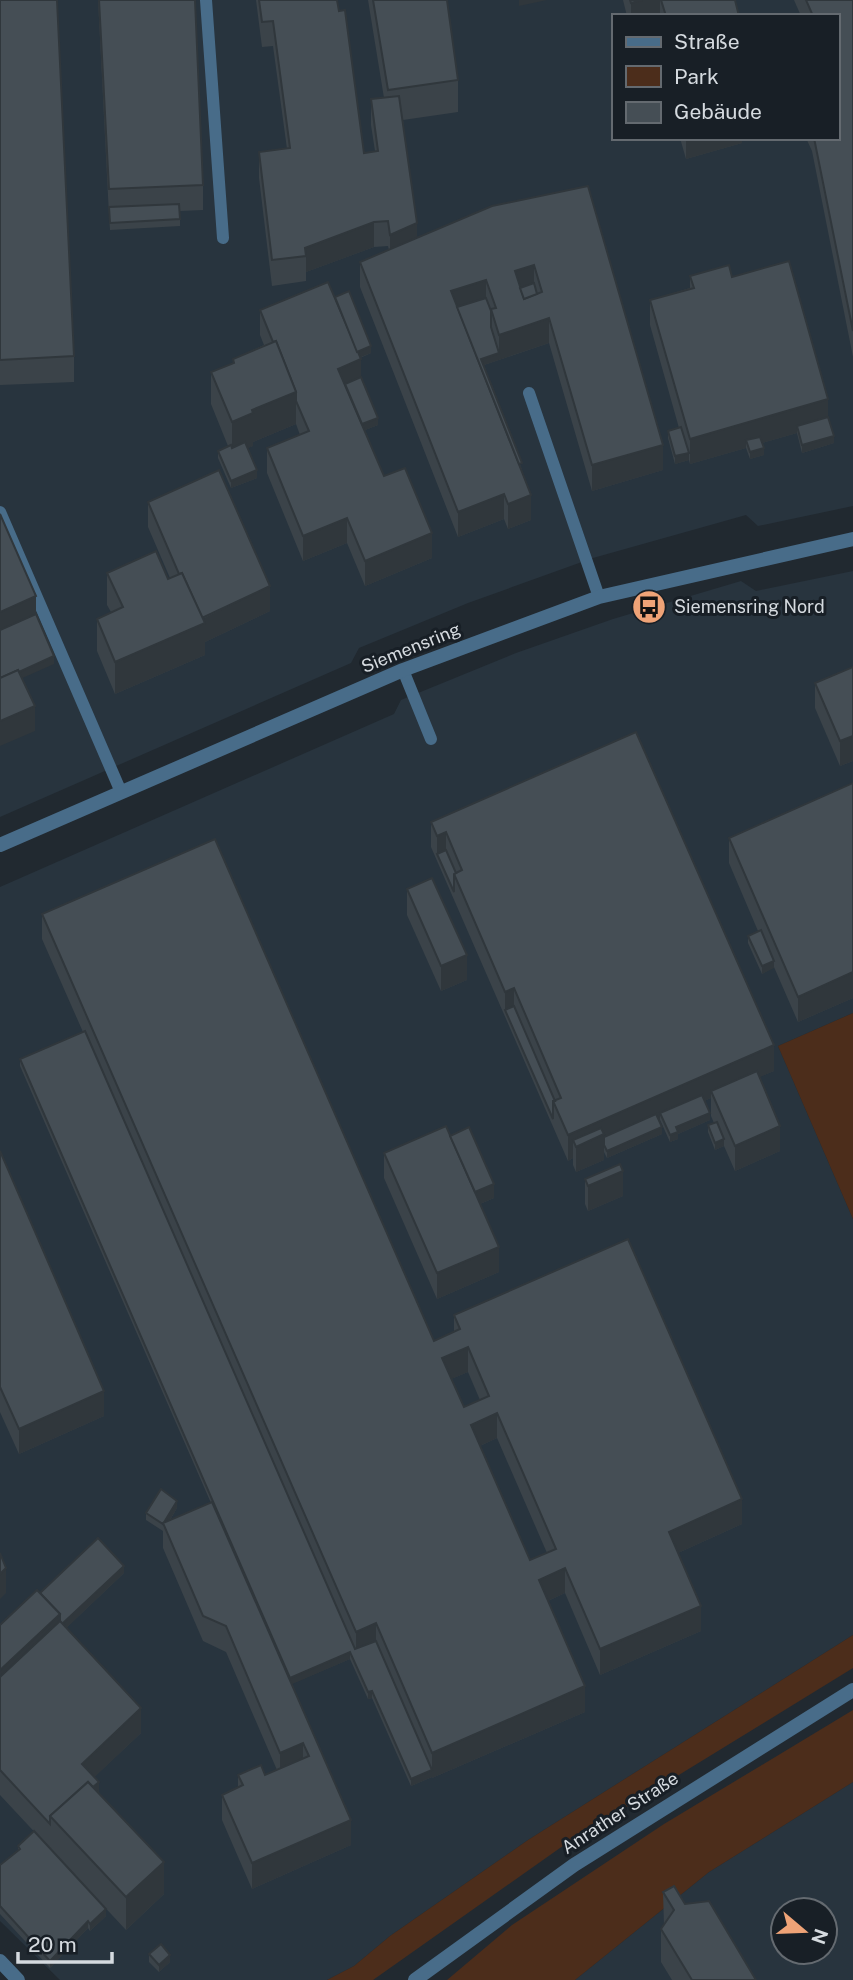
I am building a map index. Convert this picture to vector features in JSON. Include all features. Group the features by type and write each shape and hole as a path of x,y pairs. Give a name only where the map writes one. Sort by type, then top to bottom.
{"street":[{"name":"Siemensring","path":"0,845 403,670 599,597 853,539"},
{"name":"Anrather Straße","path":"415,1980 574,1866 853,1690"},
{"path":"0,1961 18,1980"}],"lane":[{"path":"206,0 223,238"},
{"path":"529,393 599,597"},
{"path":"0,512 121,792"},
{"path":"403,670 431,739"}],"shaded area":[{"path":"0,0 853,0 853,506 758,526 746,515 593,558 468,603 359,648 351,663 0,817"},
{"path":"853,571 853,1013 778,1046 853,1219 853,1635 528,1840 390,1936 354,1966 327,1980 60,1980 0,1921 0,887 394,714 401,700 516,653 613,619 741,581 756,591"},
{"path":"853,1782 853,1980 575,1980 709,1872"}],"green space":[{"path":"853,1013 853,1219 778,1046"},
{"path":"853,1635 853,1668 560,1848 373,1980 327,1980 354,1966 390,1936 528,1840"},
{"path":"853,1710 853,1782 709,1872 575,1980 447,1980 512,1925 664,1824"}],"building":[{"path":"0,0 57,0 74,356 0,360"},
{"path":"99,0 195,0 203,185 109,189"},
{"path":"259,0 337,0 339,11 345,10 364,153 378,151 371,99 399,96 417,223 390,235 388,221 374,222 305,248 306,256 272,260 259,152 290,148 273,21 262,22"},
{"path":"373,0 447,0 458,80 388,90"},
{"path":"661,0 735,0 738,14 665,14"},
{"path":"806,0 853,0 853,331 814,140 839,140 839,14 812,14"},
{"path":"588,186 663,445 592,465 549,318 499,335 491,309 496,308 486,280 451,291 531,495 508,504 504,494 458,512 360,262 492,206","holes":["534,265 542,292 524,299 515,271"]},
{"path":"179,204 180,219 110,223 109,207"},
{"path":"789,261 828,399 690,439 650,300 694,288 690,276 729,265 732,277"},
{"path":"328,282 361,359 338,369 384,476 405,468 432,533 365,561 347,518 303,536 267,448 309,431 276,341 273,342 260,310"},
{"path":"534,283 537,294 524,299 520,288"},
{"path":"349,291 371,346 357,352 335,297"},
{"path":"486,298 499,353 481,359 522,463 519,464 457,307"},
{"path":"276,341 296,392 252,410 253,413 232,422 211,372 234,363 233,359"},
{"path":"361,377 378,418 362,424 345,384"},
{"path":"828,417 834,436 802,445 797,426"},
{"path":"681,427 689,453 675,456 668,431"},
{"path":"760,437 764,448 750,452 746,440"},
{"path":"245,442 257,470 231,481 218,451"},
{"path":"219,470 270,586 202,618 182,573 179,574 148,502"},
{"path":"0,514 36,596 0,612"},
{"path":"156,551 168,579 182,573 205,623 115,662 97,619 123,607 107,573"},
{"path":"36,614 54,656 0,678 0,630"},
{"path":"853,667 853,736 840,741 815,683"},
{"path":"18,670 35,706 0,721 0,678"},
{"path":"636,732 774,1045 568,1135 553,1101 561,1098 514,988 505,992 454,874 462,870 446,832 437,836 431,822"},
{"path":"853,783 853,972 798,997 729,838"},
{"path":"215,839 434,1341 460,1329 454,1315 628,1239 742,1499 669,1532 701,1606 600,1649 565,1568 539,1580 585,1686 432,1753 376,1623 356,1632 42,914","holes":["468,1347 489,1396 464,1407 442,1358","497,1413 556,1549 530,1560 471,1425"]},
{"path":"446,850 456,873 454,892 437,854"},
{"path":"432,878 467,955 441,966 407,889"},
{"path":"761,930 774,961 762,966 748,936"},
{"path":"514,1006 555,1101 553,1119 505,1010"},
{"path":"85,1031 355,1649 376,1641 432,1770 411,1779 372,1691 368,1692 350,1652 290,1678 20,1059"},
{"path":"757,1071 780,1126 735,1146 711,1091"},
{"path":"702,1095 710,1113 676,1127 678,1132 670,1135 660,1113"},
{"path":"656,1114 662,1127 607,1151 604,1137"},
{"path":"717,1122 724,1139 715,1143 708,1125"},
{"path":"446,1126 499,1247 437,1273 384,1153"},
{"path":"469,1127 494,1184 475,1192 450,1136"},
{"path":"601,1128 604,1134 576,1147 573,1140"},
{"path":"0,1151 104,1391 19,1429 0,1387"},
{"path":"620,1164 623,1171 588,1186 585,1179"},
{"path":"161,1489 177,1501 163,1524 146,1513"},
{"path":"212,1502 351,1820 252,1863 222,1795 243,1785 238,1775 261,1765 265,1775 309,1756 303,1743 280,1753 226,1626 203,1616 163,1523"},
{"path":"98,1538 124,1566 62,1624 60,1614 40,1593"},
{"path":"0,1553 6,1568 0,1574"},
{"path":"37,1590 60,1614 0,1670 0,1625"},
{"path":"60,1621 141,1708 82,1764 99,1782 93,1787 88,1782 50,1816 50,1824 0,1770 0,1677"},
{"path":"88,1782 164,1862 126,1897 50,1816"},
{"path":"34,1831 106,1909 90,1924 88,1921 50,1961 0,1906 0,1865 20,1849 18,1846"},
{"path":"674,1886 685,1904 709,1901 756,1980 692,1980 661,1929 674,1910 663,1892"},
{"path":"161,1944 170,1955 159,1965 149,1954"}],"place":[{"name":"Siemensring Nord","path":"649,607"}]}
